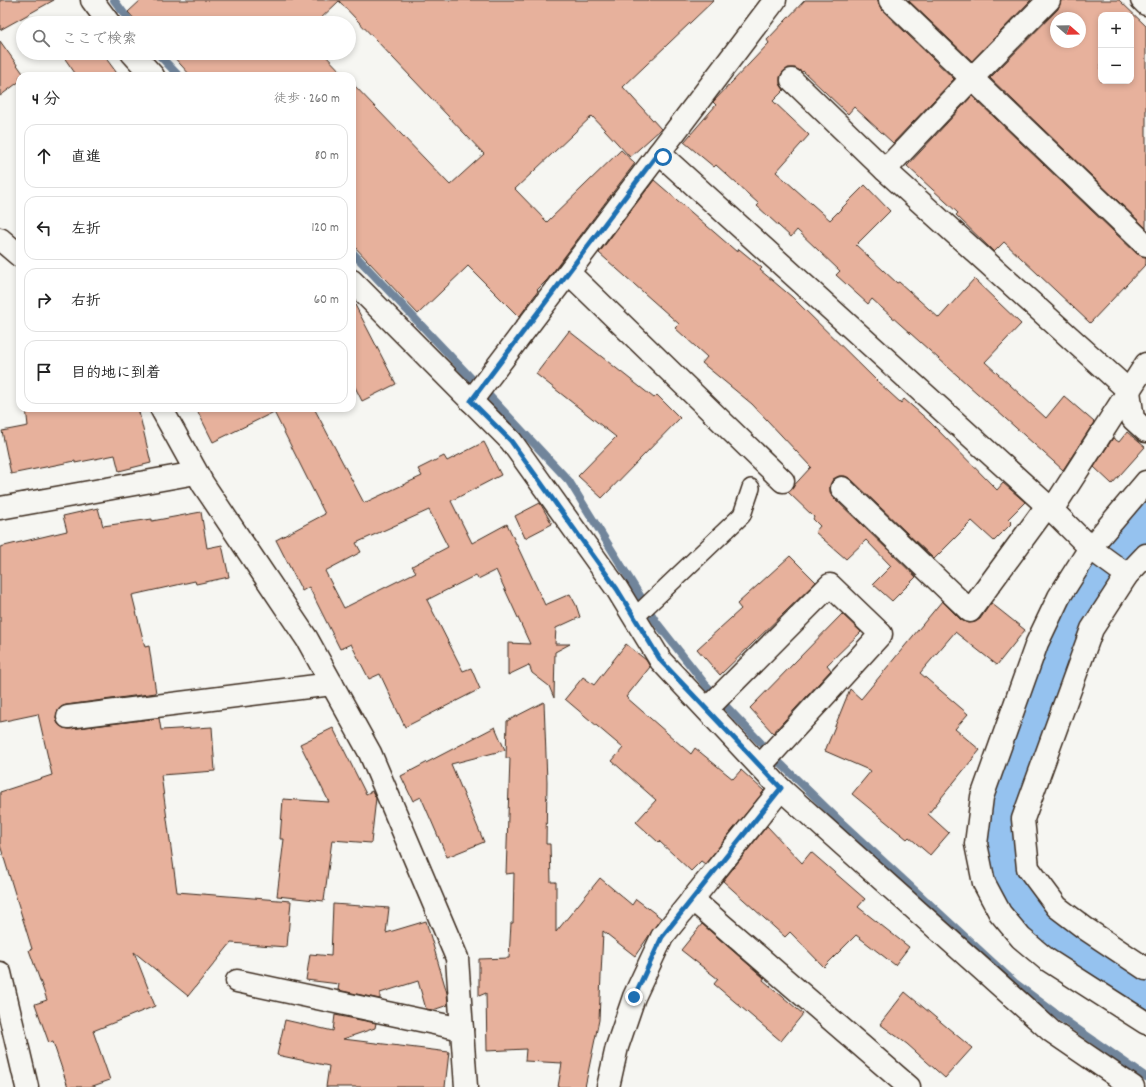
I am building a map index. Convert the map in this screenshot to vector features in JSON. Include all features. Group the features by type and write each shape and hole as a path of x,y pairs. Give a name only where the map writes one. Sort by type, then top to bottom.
{"street":[{"path":"92,0 104,16"},
{"path":"471,401 775,0"},
{"path":"890,0 1146,245"},
{"path":"886,170 972,78 1049,0"},
{"path":"1142,0 1146,4"},
{"path":"138,60 149,72"},
{"path":"792,80 886,170 1129,392 1133,419 1146,431"},
{"path":"659,152 1050,508 1095,552 1124,573"},
{"path":"0,239 16,253"},
{"path":"569,273 783,481"},
{"path":"356,285 511,441 643,609 661,661 714,701 760,766 781,788 1051,1031 1133,1087"},
{"path":"842,488 970,611 1050,508 1129,392 1146,364"},
{"path":"163,412 196,473 307,639 370,753 457,958 466,1087"},
{"path":"0,508 196,473"},
{"path":"1146,482 1095,552 1059,597 1037,643 982,797 976,844 984,882 1000,913 1021,938 1046,960 1146,1023"},
{"path":"1146,555 1124,573 1092,629 1023,818 1028,868 1056,907 1146,969"},
{"path":"714,701 830,585 881,634 760,766"},
{"path":"68,717 332,684"},
{"path":"608,1087 617,1047 637,990 662,937 781,788"},
{"path":"692,899 908,1087"},
{"path":"0,974 7,1040 27,1087"},
{"path":"237,981 462,1029"}],"lane":[{"path":"643,609 742,515 751,488"}],"building":[{"path":"0,0 54,0 25,16 16,16 16,21 0,30"},
{"path":"141,0 714,0 623,87 661,129 630,157 592,116 515,189 547,222 621,150 635,163 547,280 537,290 538,291 519,317 468,266 418,314 356,248 356,87 450,185 484,154 356,19 356,16 353,16 339,1 323,16 132,16 128,12"},
{"path":"805,0 878,0 881,9 954,79 893,143 854,107 848,114 803,71 802,72 795,68 788,68 780,77 780,84 784,90 773,101 809,135 776,172 830,220 865,185 890,211 856,245 897,283 899,282 939,318 974,279 1021,324 985,362 1046,418 1064,396 1094,422 1063,470 872,299 868,304 836,275 840,271 797,230 791,237 757,206 759,204 716,165 714,167 684,142 716,105 713,102 769,43 767,40"},
{"path":"908,0 1031,0 972,61"},
{"path":"1061,0 1119,0 1131,12 1098,12 1098,84 1134,84 1134,14 1146,26 1146,228 990,78 1050,17 1050,48 1086,48 1086,12 1055,12 1058,9"},
{"path":"0,41 22,72 16,72 16,84 0,96"},
{"path":"66,60 107,60 116,72 74,72"},
{"path":"176,60 330,60 341,72 187,72"},
{"path":"972,96 1137,254 1146,257 1146,264 1090,323 1004,242 994,252 956,215 958,213 907,166"},
{"path":"654,180 737,252 739,249 762,268 760,270 792,297 901,403 904,399 930,422 997,490 1003,483 1025,502 1008,519 1012,523 994,541 972,521 934,559 851,479 845,476 839,476 833,479 830,485 830,492 833,497 916,577 892,601 873,584 891,566 866,540 846,559 815,532 820,526 813,519 814,517 788,492 811,467 752,404 702,363 707,357 675,328 679,324 599,253"},
{"path":"356,307 396,384 362,401 356,389"},
{"path":"569,331 654,398 657,395 680,418 602,498 578,476 616,437 536,374"},
{"path":"26,412 139,412 151,463 119,471 115,455 75,463 75,461 11,474 2,431 28,426"},
{"path":"198,412 274,412 213,442"},
{"path":"274,412 316,412 364,503 422,476 418,469 444,456 447,461 484,442 501,475 451,501 472,543 507,524 545,605 570,594 576,605 580,617 556,628 555,644 570,644 555,652 554,698 549,686 532,673 529,665 508,675 508,643 530,644 496,570 478,579 476,575 427,600 463,671 471,668 480,689 405,727 380,674 369,679 351,644 340,649 309,587 302,591 276,540 325,514","holes":["429,510 448,547 412,566 416,572 344,608 325,571 361,552 356,543"]},
{"path":"1127,432 1145,447 1112,484 1094,467 1113,438 1119,442"},
{"path":"540,503 552,524 525,538 515,516"},
{"path":"98,508 103,526 152,519 152,521 201,512 207,548 222,545 229,577 196,584 195,581 132,595 145,647 149,646 156,693 66,705 61,707 57,712 56,718 58,724 63,728 70,729 159,718 161,730 212,727 215,771 161,775 177,892 291,901 287,947 231,943 188,996 134,952 155,1006 93,1031 110,1080 90,1087 68,1087 53,1042 49,1043 35,1004 47,1000 29,950 32,949 0,845 0,792 52,775 38,714 0,722 0,547 67,531 63,516"},
{"path":"790,556 816,582 720,675 697,649 741,609 737,604"},
{"path":"942,601 961,620 968,623 975,622 980,619 991,603 1025,630 997,665 955,632 920,673 968,714 955,729 980,750 928,814 949,833 930,855 909,837 907,839 852,794 871,771 825,751 850,689 861,699"},
{"path":"842,614 861,632 827,665 831,670 773,733 750,708"},
{"path":"626,644 646,660 650,667 626,697 691,754 695,748 733,779 741,770 764,791 705,864 701,861 691,871 636,822 656,800 612,761 623,748 565,699 583,677 594,685"},
{"path":"544,702 547,782 546,844 550,844 551,882 556,882 556,932 600,878 632,905 636,899 661,918 635,956 603,931 599,1020 585,1087 558,1087 562,1063 525,1061 526,1049 487,1051 486,993 479,996 479,959 509,958 511,923 513,923 514,873 506,874 510,758 506,758 507,721"},
{"path":"495,727 505,750 451,764 484,842 447,857 421,797 413,801 401,776"},
{"path":"333,728 366,794 372,791 376,798 371,843 332,840 324,901 277,896 284,839 280,839 283,799 329,802 300,744"},
{"path":"767,826 802,863 811,852 865,899 858,907 909,947 895,965 856,935 824,967 790,932 785,937 723,881"},
{"path":"333,904 389,908 386,933 426,921 447,993 448,1005 433,1010 426,1009 418,981 380,993 380,999 338,990 339,984 306,980 310,954 331,956"},
{"path":"702,924 764,978 763,980 803,1014 781,1041 714,984 718,979 681,950"},
{"path":"905,992 972,1048 945,1078 907,1044 880,1024"},
{"path":"335,1015 376,1023 375,1028 343,1039 449,1052 445,1087 326,1087 329,1066 277,1055 285,1020 333,1031"}],"waterway":[{"path":"114,0 126,16"},
{"path":"164,60 175,72"},
{"path":"356,256 474,381"},
{"path":"483,389 569,481 657,623 705,684 761,743"},
{"path":"1146,517 1082,600 1049,668 1034,717 1004,794 997,840 1004,875 1024,909 1064,944 1146,995"},
{"path":"781,764 843,824 1015,983 1063,1019 1146,1077"}],"route":[{"path":"634,997 662,937 781,788 661,661 617,589 511,441 471,401 659,152 663,157"}]}
